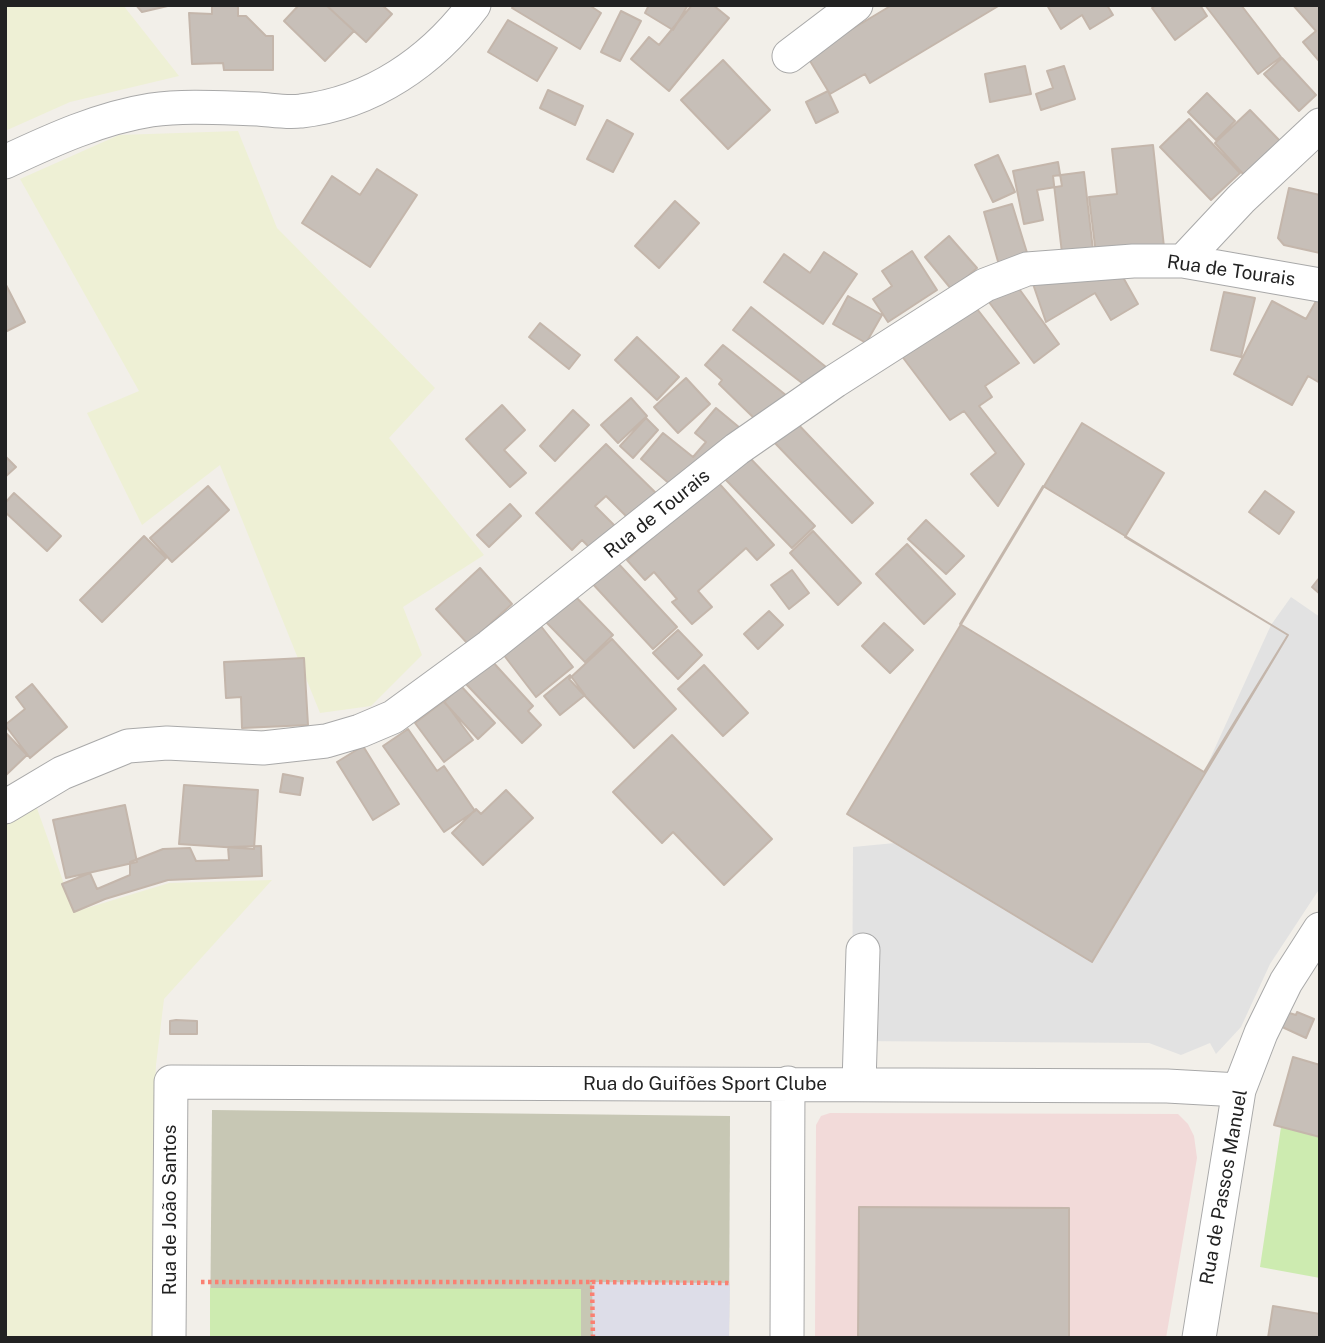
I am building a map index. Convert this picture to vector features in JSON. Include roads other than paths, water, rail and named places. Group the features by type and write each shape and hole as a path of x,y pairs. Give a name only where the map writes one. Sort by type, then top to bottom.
{"street":[{"path":"5,162 86,127 152,110 206,107 300,111 356,98 406,73 453,33 474,5"},
{"path":"789,56 856,5"},
{"path":"1183,261 1241,199 1320,125"},
{"name":"Rua de Tourais","path":"5,807 62,774 128,746 167,743 263,748 313,743 360,731 393,717 490,646 759,433 985,285 1027,269 1096,262 1183,261 1320,285"},
{"name":"Rua de Passos Manuel","path":"1199,1338 1239,1090 1261,1033 1286,982 1320,929"},
{"path":"859,1084 863,950"},
{"name":"Rua do Guifões Sport Clube","path":"171,1082 788,1083 1167,1086 1239,1090"},
{"name":"Rua de João Santos","path":"169,1338 171,1082"},
{"path":"787,1338 788,1083"}]}
